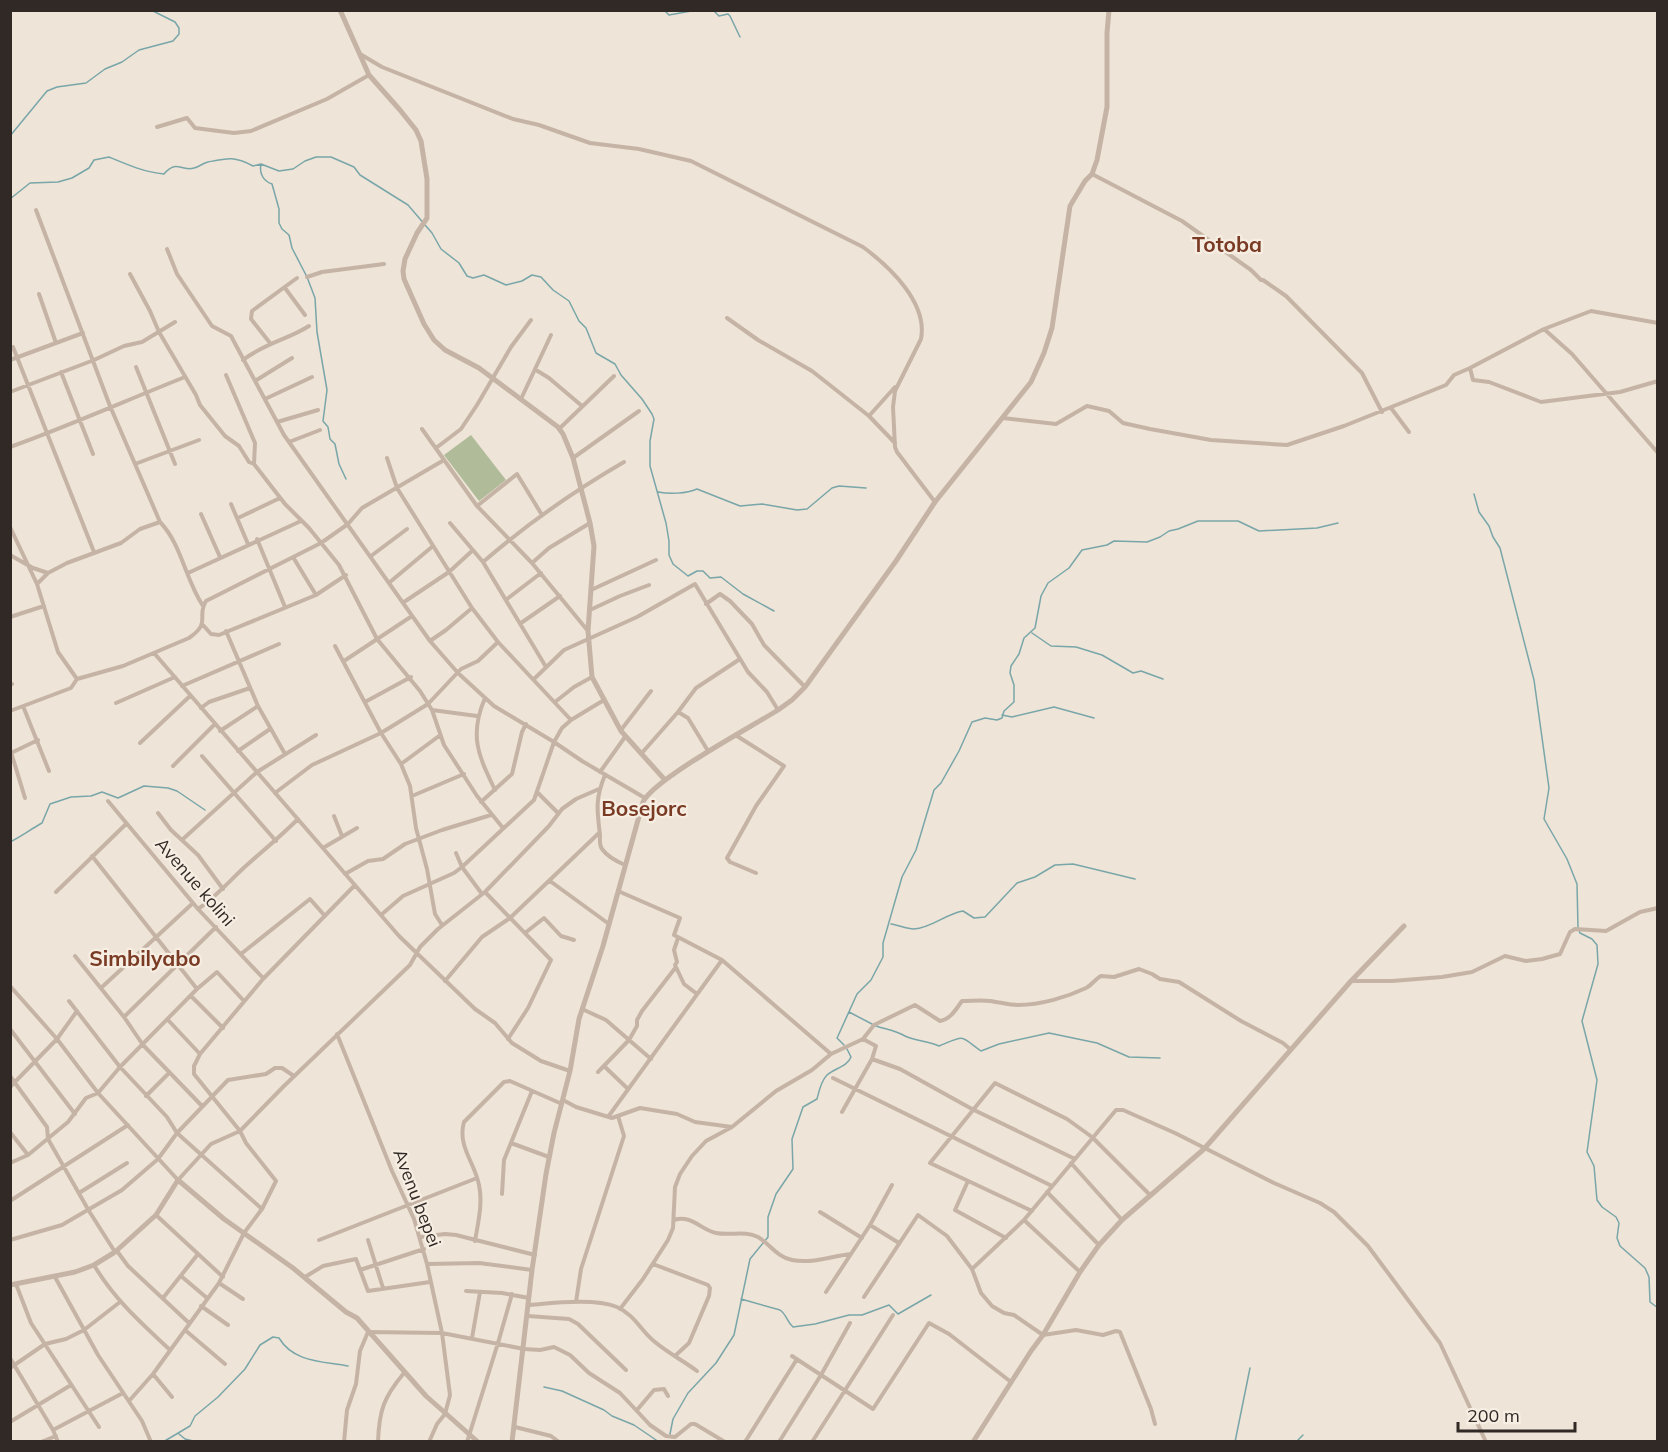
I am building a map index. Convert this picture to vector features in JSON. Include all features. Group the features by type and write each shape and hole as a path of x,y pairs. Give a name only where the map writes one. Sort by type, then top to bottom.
{"street":[{"path":"340,10 369,75 406,117 421,141 427,179 427,219 417,233 405,259 404,279 424,324 434,340 445,350 479,368 559,429 573,458 594,546 588,631 592,677 621,731 665,780"},
{"path":"512,1442 532,1270 549,1157 582,1009 645,798 665,780 778,710 805,687 896,561 934,502 1030,382 1044,353 1052,328 1070,207 1092,174 1107,106 1109,10"},
{"path":"359,53 382,67 513,119 539,125 580,140 639,148 691,162 863,247 877,257 895,276 920,311 923,331 921,339 898,384 893,407 895,443 897,452 934,502"},
{"path":"157,127 188,118 195,128 234,133 251,131 327,99 369,75"},
{"path":"1092,174 1182,221 1251,270 1260,280 1286,296 1362,373 1382,412"},
{"path":"10,711 70,688 77,679 123,666 189,638 203,625 203,606 196,596 171,534 160,522 110,406 36,210"},
{"path":"167,249 177,274 212,326 231,336 289,442 430,641 458,674 484,698 645,798"},
{"path":"307,277 322,272 384,264"},
{"path":"130,274 200,405 225,436 239,446 249,462 254,464 346,575 377,639 411,677 432,711 439,736 482,802 502,828"},
{"path":"270,343 251,319 252,311 297,278"},
{"path":"285,288 305,315"},
{"path":"39,294 56,343"},
{"path":"1002,417 1056,424 1087,406 1109,411 1123,423 1150,429 1211,440 1287,445 1382,412 1446,385 1454,375 1544,329 1591,311 1658,323"},
{"path":"727,318 758,340 812,371 869,416 895,443"},
{"path":"436,448 461,429 511,347 531,320"},
{"path":"10,392 124,346 142,342 176,322"},
{"path":"243,360 258,349 298,333 309,326"},
{"path":"1544,329 1572,354 1608,393 1658,453"},
{"path":"10,360 83,333"},
{"path":"521,400 551,335"},
{"path":"13,347 94,552"},
{"path":"255,381 292,358"},
{"path":"136,367 175,464"},
{"path":"1470,368 1473,381 1489,382 1541,402 1620,392 1658,381"},
{"path":"535,370 549,378 582,406"},
{"path":"61,372 93,454"},
{"path":"226,375 255,443 254,464"},
{"path":"559,429 614,376"},
{"path":"10,447 49,434 110,406 185,377"},
{"path":"265,399 312,377"},
{"path":"869,416 898,384"},
{"path":"1391,408 1409,432"},
{"path":"277,422 318,410"},
{"path":"573,458 639,411"},
{"path":"422,429 477,506 541,573 588,631"},
{"path":"289,442 320,430"},
{"path":"135,464 199,440"},
{"path":"387,458 396,488 472,608 498,642 571,720"},
{"path":"203,606 206,602 321,543 348,524 362,508 444,460"},
{"path":"483,562 509,539 580,488 624,462"},
{"path":"477,506 518,474 542,515"},
{"path":"237,518 280,498"},
{"path":"231,504 248,544"},
{"path":"201,514 220,557"},
{"path":"187,573 257,539 301,521"},
{"path":"37,584 48,573 94,552 121,543 140,529 160,522"},
{"path":"532,563 549,548 590,523"},
{"path":"450,524 483,562 546,667"},
{"path":"10,527 37,584 58,652 77,679"},
{"path":"371,556 407,529"},
{"path":"257,539 285,607"},
{"path":"390,582 433,546"},
{"path":"404,603 449,572 473,550"},
{"path":"10,555 48,573"},
{"path":"293,557 316,595"},
{"path":"590,590 656,560"},
{"path":"507,599 541,573"},
{"path":"203,625 215,636 316,595 346,575"},
{"path":"534,679 564,650 637,617 695,584 748,672 767,692 778,710"},
{"path":"590,611 649,585"},
{"path":"706,604 720,594 730,601 752,624 764,645 805,687"},
{"path":"521,623 560,596"},
{"path":"10,618 44,606"},
{"path":"430,641 472,608"},
{"path":"344,661 412,616"},
{"path":"226,631 258,706 285,754"},
{"path":"275,793 312,765 381,733 428,704 461,669 478,661 498,642"},
{"path":"182,686 279,644"},
{"path":"335,646 381,733 401,764 412,796 435,914 442,925"},
{"path":"154,652 220,731 417,954 475,1008 495,1023 508,1039 541,1061 570,1071"},
{"path":"641,754 696,688 740,659"},
{"path":"116,703 174,677"},
{"path":"365,702 411,677"},
{"path":"555,702 592,677"},
{"path":"201,708 209,702 250,688"},
{"path":"621,731 651,691"},
{"path":"140,743 190,696"},
{"path":"484,698 477,716 476,732 479,752 495,790"},
{"path":"381,915 403,896 454,873 462,867 534,800 558,734 571,720 604,700"},
{"path":"23,706 49,771"},
{"path":"220,731 258,706"},
{"path":"432,711 477,716"},
{"path":"678,712 688,718 709,752"},
{"path":"173,766 215,724"},
{"path":"482,802 512,774 526,724"},
{"path":"238,751 270,729"},
{"path":"183,839 257,772 316,735"},
{"path":"401,764 439,736"},
{"path":"737,736 784,766 756,806 727,858 730,862 756,873"},
{"path":"600,772 626,737"},
{"path":"25,798 11,753 38,740"},
{"path":"202,756 276,841"},
{"path":"412,796 464,774"},
{"path":"605,775 599,789 596,815 599,833 603,850 618,862 626,865"},
{"path":"99,1426 31,1323 13,1284 55,1277 94,1264 116,1252 156,1215 178,1180 211,1144 240,1131 410,965 420,947 442,925 483,893 549,826 558,813 576,799 599,789"},
{"path":"538,793 558,813"},
{"name":"Avenue kolini","path":"108,801 198,909 263,979"},
{"path":"158,813 171,830 198,855 223,889"},
{"path":"345,874 368,861 383,859 405,844 491,814"},
{"path":"334,816 342,836"},
{"path":"198,909 223,889 298,819"},
{"path":"56,892 126,824"},
{"path":"323,848 357,828"},
{"path":"445,981 482,937 510,918 599,833"},
{"path":"456,853 462,867 483,893 551,960 528,1008 508,1039"},
{"path":"92,856 197,989"},
{"path":"550,881 609,924"},
{"path":"129,1401 153,1374 219,1283 244,1233 262,1209 276,1181 246,1143 240,1131 194,1074 194,1066 200,1054 263,979 341,902 355,885"},
{"path":"618,891 680,918 674,935 722,960 831,1054"},
{"path":"241,954 310,899 325,916"},
{"path":"101,988 193,903"},
{"path":"1352,981 1392,981 1472,972 1505,956 1526,961 1542,959 1560,954 1570,932 1575,928 1606,931 1640,912 1658,908"},
{"path":"525,933 544,918 561,936 574,940"},
{"path":"973,1442 1099,1245 1122,1220 1204,1149 1352,981 1404,926"},
{"path":"124,1017 216,927"},
{"path":"678,938 674,950 676,967 684,984 697,994"},
{"path":"75,956 124,1017 143,1045 202,1106"},
{"path":"608,1117 722,960"},
{"path":"598,1072 629,1040 642,1011 676,967"},
{"path":"620,1308 668,1240 673,1228 675,1187 680,1174 692,1156 706,1141 732,1127 776,1092 812,1070 831,1054 863,1039 874,1025 915,1005 940,1021 946,1020 962,1001 1018,1005 1042,1003 1053,998 1067,997 1078,990 1090,987 1101,976 1114,977 1139,969 1160,979 1179,982 1208,1002 1283,1043 1291,1050"},
{"path":"10,1163 28,1155 75,1114 86,1098 98,1093 120,1067 197,989 217,972 244,1001"},
{"path":"10,986 57,1039 98,1093 178,1180 244,1233 305,1277 346,1312 357,1318 404,1373 468,1439 478,1442"},
{"path":"191,996 223,1028"},
{"path":"69,1001 120,1067 167,1117 177,1133 262,1209"},
{"path":"582,1009 606,1020 651,1059"},
{"path":"10,1088 57,1039 77,1011"},
{"path":"168,1020 200,1054"},
{"path":"10,1029 75,1114"},
{"name":"Avenu bepei","path":"337,1034 421,1237 442,1333 450,1395 445,1414"},
{"path":"842,1112 872,1059 876,1046 863,1039"},
{"path":"872,1059 900,1069 972,1109 1075,1159"},
{"path":"604,1066 627,1089"},
{"path":"10,1240 62,1225 122,1190 158,1160 177,1133 223,1084 232,1079 266,1074 275,1068 282,1068 294,1077"},
{"path":"146,1096 169,1072"},
{"path":"10,1076 47,1127 48,1139 88,1211 116,1252 189,1323"},
{"path":"833,1078 1052,1186"},
{"path":"475,1241 480,1214 479,1184 463,1142 462,1130 464,1122 504,1082 510,1081 532,1091 608,1117 645,1109 677,1114 695,1122 732,1127"},
{"path":"1032,1211 930,1163 995,1083 1066,1119 1092,1137 1150,1195"},
{"path":"502,1194 504,1160 532,1091"},
{"path":"972,1269 1024,1220 1116,1110 1123,1110 1320,1203 1334,1212 1368,1246 1440,1343 1486,1442"},
{"path":"576,1302 581,1269 624,1136 618,1116"},
{"path":"10,1201 129,1125"},
{"path":"10,1132 28,1155"},
{"path":"511,1143 549,1157"},
{"path":"79,1193 127,1162"},
{"path":"1071,1163 1122,1220"},
{"path":"319,1240 477,1178"},
{"path":"968,1181 955,1210 1005,1238"},
{"path":"826,1292 862,1238 892,1185"},
{"path":"1047,1192 1099,1245"},
{"path":"820,1212 862,1238"},
{"path":"156,1215 223,1277"},
{"path":"864,1297 918,1215 947,1236 972,1269 981,1293 992,1306 1004,1313 1014,1315 1043,1335 1076,1330 1103,1335 1120,1332 1124,1336 1155,1424"},
{"path":"674,1220 689,1219 716,1233 751,1235 779,1255 792,1260 819,1261 831,1256 851,1254"},
{"path":"1024,1220 1080,1272"},
{"path":"870,1225 899,1243"},
{"path":"421,1237 445,1234 535,1255"},
{"path":"368,1240 383,1288"},
{"path":"360,1270 424,1249"},
{"path":"163,1298 198,1254"},
{"path":"305,1277 323,1266 356,1259 368,1291 430,1282"},
{"path":"427,1264 479,1263 532,1270"},
{"path":"94,1264 106,1286 120,1302 170,1350"},
{"path":"653,1264 710,1287 709,1296 689,1343 676,1355"},
{"path":"181,1276 207,1299"},
{"path":"55,1277 98,1355 142,1420 151,1442"},
{"path":"219,1283 243,1299"},
{"path":"466,1291 512,1294 529,1302 608,1304 620,1308 636,1319 655,1342 697,1371"},
{"path":"472,1338 480,1292"},
{"path":"468,1439 512,1294"},
{"path":"12,1367 45,1344 66,1339 84,1330 120,1302"},
{"path":"201,1306 228,1325"},
{"path":"812,1442 894,1315"},
{"path":"528,1316 568,1319 578,1324 626,1370"},
{"path":"779,1442 850,1323"},
{"path":"745,1442 794,1358 873,1409 929,1323 949,1334 1011,1382"},
{"path":"185,1330 225,1364"},
{"path":"368,1332 442,1333 524,1349 540,1350 554,1347 570,1355 589,1373 625,1397 650,1425 666,1436 675,1437 691,1424 695,1424 725,1442"},
{"path":"344,1442 347,1410 356,1384 360,1351 368,1332"},
{"path":"10,1358 12,1367 57,1439 41,1442"},
{"path":"378,1442 382,1405 389,1390 404,1373"},
{"path":"153,1374 172,1397"},
{"path":"10,1422 71,1385"},
{"path":"637,1410 654,1390 664,1389 668,1396"},
{"path":"53,1430 123,1393"},
{"path":"429,1442 436,1424 445,1414"},
{"path":"515,1427 551,1436 559,1442"}],"green space":[{"path":"471,435 506,480 479,501 444,455"}],"waterway":[{"path":"10,136 47,91 57,87 86,83 105,69 122,62 139,50 173,41 179,34 179,28 175,22 151,10"},
{"path":"664,10 669,15 697,10"},
{"path":"713,10 719,16 728,14 740,37"},
{"path":"10,199 30,183 58,182 72,178 89,168 94,160 109,157 143,170 164,174 172,167 190,169 208,162 226,159 236,159 253,166 261,164 279,171 293,169 316,157 331,157 354,167 360,175 408,205 432,233 441,249 459,263 467,276 473,278 484,275 506,285 522,281 532,275 541,277 553,290 569,301 579,321 586,328 596,353 615,364 654,419 650,441 650,466 666,523 669,555 673,564 688,576 697,571 703,571 710,578 721,577 743,594 774,611"},
{"path":"261,164 262,176 272,184 279,209 279,223 289,235 292,248 315,298 317,332 327,390 323,421 328,427 330,439 335,444 339,464 346,479"},
{"path":"658,492 678,493 697,489 740,506 762,504 797,510 807,509 832,488 839,486 866,488"},
{"path":"1474,494 1479,512 1500,548 1534,680 1549,788 1544,819 1567,859 1577,884 1580,933 1592,939 1597,945 1598,964 1582,1021 1597,1080 1587,1152 1594,1166 1597,1200 1602,1207 1616,1217 1619,1223 1617,1238 1620,1246 1645,1268 1649,1277 1650,1302 1658,1308"},
{"path":"844,1045 837,1038 857,994 871,980 883,957 883,943 902,877 916,850 934,790 941,783 959,751 972,722 985,718 997,720 1002,718 1004,711 1014,702 1011,666 1019,654 1024,638 1035,628 1041,596 1048,583 1069,568 1082,550 1107,545 1114,541 1147,542 1198,521 1238,521 1259,531 1317,528 1338,523"},
{"path":"1032,633 1051,646 1076,647 1102,655 1133,673 1141,671 1163,679"},
{"path":"1002,715 1012,717 1054,707 1094,718"},
{"path":"10,842 42,823 50,804 71,797 91,796 102,792 118,798 144,786 168,788 177,791 205,810"},
{"path":"891,924 911,929 921,928 963,911 974,918 985,917 1017,883 1035,877 1055,865 1073,864 1135,879"},
{"path":"849,1012 872,1024"},
{"path":"876,1026 939,1046 962,1038 981,1051 999,1044 1049,1033 1097,1043 1129,1057 1160,1058"},
{"path":"670,1434 673,1419 688,1393 716,1363 734,1335 750,1259 768,1237 768,1217 776,1194 793,1169 792,1139 803,1107 817,1099 827,1075 849,1060 851,1057 847,1049"},
{"path":"741,1299 780,1310 793,1327 849,1315 862,1315 889,1305 898,1314 931,1295"},
{"path":"163,1442 190,1426 195,1416 218,1397 245,1369 260,1345 273,1337 279,1338 285,1346 301,1357 348,1366"},
{"path":"1235,1442 1250,1368"},
{"path":"544,1387 562,1391 604,1410 634,1425 659,1442"},
{"path":"179,1434 185,1439 197,1442"},
{"path":"1296,1442 1303,1435"}],"district":[{"name":"Totoba","path":"1227,245"},
{"name":"Bosejorc","path":"644,809"},
{"name":"Simbilyabo","path":"145,959"}]}
